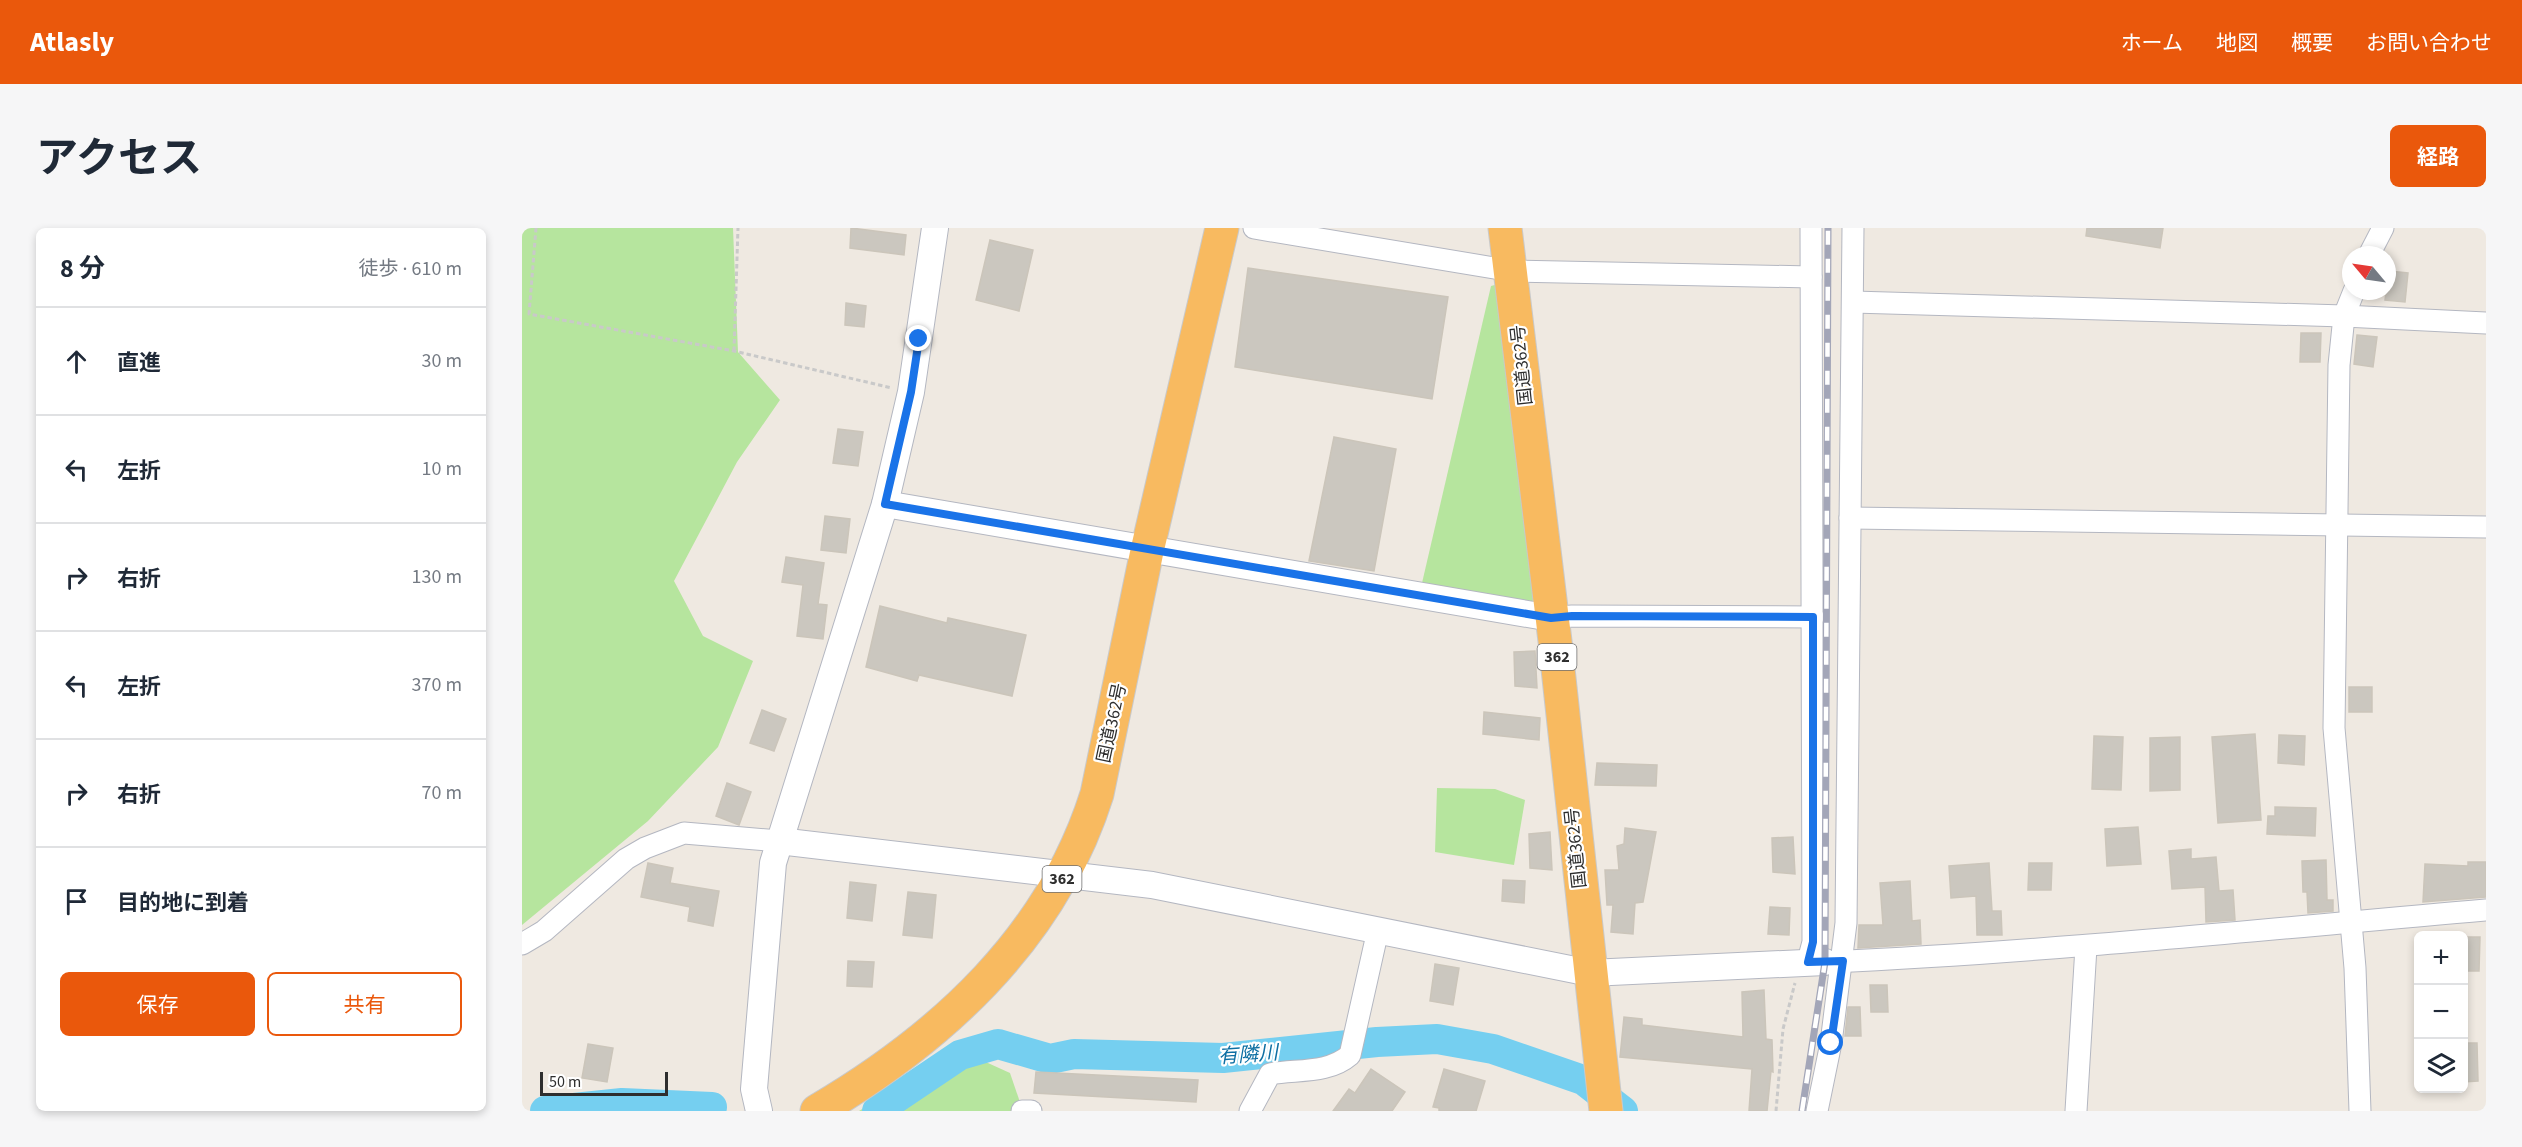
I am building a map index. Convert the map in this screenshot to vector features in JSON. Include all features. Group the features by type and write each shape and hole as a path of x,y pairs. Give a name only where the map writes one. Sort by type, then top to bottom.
{"highway":[{"name":"国道362号","path":"817,1111 919,1044 967,1001 1010,956 1037,919 1064,875 1085,832 1097,794 1147,551 1222,228"},
{"name":"国道362号","path":"1505,228 1512,271 1606,1102"}],"street":[{"path":"1254,228 1512,271 1810,277"},
{"path":"1811,228 1813,942 1819,962 1817,1111"},
{"path":"1819,962 1846,923 1853,228"},
{"path":"2374,246 2383,228"},
{"path":"759,1111 754,1089 773,862 885,504 911,392 938,229"},
{"path":"2350,300 2344,316 2339,365 2334,728 2351,922 2360,1111"},
{"path":"1853,302 2344,316 2486,323"},
{"path":"885,504 1147,551 1528,612 1551,618 1572,616 1813,617"},
{"path":"1851,518 2486,527"},
{"path":"522,944 544,930 626,859 645,848 684,833 779,841 1152,885 1590,973 1819,962 1874,962 2086,947 2486,910"},
{"path":"1250,1111 1270,1074 1329,1067 1340,1064 1350,1055 1378,930"},
{"path":"2076,1111 2086,947"},
{"path":"1022,1111 1031,1111"}],"path":[{"path":"536,228 529,314 734,351 911,392"},
{"path":"734,351 738,228"},
{"path":"1776,1111 1783,1029 1819,962"}],"green space":[{"path":"522,228 733,228 738,352 780,400 737,462 674,581 703,636 753,661 718,747 648,821 522,925"},
{"path":"1513,280 1537,602 1422,583 1491,286"},
{"path":"1437,788 1495,789 1525,800 1514,865 1435,852"},
{"path":"957,1049 1010,1073 1023,1111 859,1111"}],"building":[{"path":"851,228 906,235 904,255 850,248"},
{"path":"2087,228 2163,228 2160,248 2086,236"},
{"path":"990,240 1033,250 1019,311 976,300"},
{"path":"1248,268 1448,297 1432,399 1235,367"},
{"path":"2396,272 2408,273 2405,302 2385,300 2396,300"},
{"path":"846,303 866,306 864,327 845,325"},
{"path":"2301,333 2321,333 2320,362 2300,362"},
{"path":"2357,335 2377,337 2373,367 2354,364"},
{"path":"838,429 863,432 858,466 833,463"},
{"path":"1334,437 1396,449 1374,571 1309,561"},
{"path":"825,516 850,519 846,553 821,550"},
{"path":"786,557 824,563 818,604 827,605 823,639 797,636 803,585 782,582"},
{"path":"880,606 947,623 948,618 1026,635 1012,696 919,675 917,681 866,667"},
{"path":"1535,651 1537,688 1515,686 1514,652"},
{"path":"2349,687 2372,687 2372,712 2349,712"},
{"path":"762,710 786,719 774,751 750,743"},
{"path":"1484,712 1540,718 1539,740 1483,734"},
{"path":"2255,734 2261,820 2218,823 2212,737"},
{"path":"2279,735 2305,736 2304,765 2278,763"},
{"path":"2094,736 2123,737 2121,790 2092,789"},
{"path":"2180,737 2180,790 2150,791 2150,738"},
{"path":"1597,763 1657,765 1656,786 1595,785"},
{"path":"727,783 751,792 739,825 716,816"},
{"path":"2275,807 2316,808 2315,836 2267,834 2268,816 2275,816"},
{"path":"2138,827 2141,864 2107,866 2105,829"},
{"path":"1625,828 1656,832 1643,902 1635,903 1633,934 1611,932 1613,905 1607,905 1605,870 1619,870 1617,846 1624,844"},
{"path":"1550,832 1552,870 1530,868 1529,834"},
{"path":"1793,837 1795,874 1773,872 1772,838"},
{"path":"2191,849 2191,859 2216,857 2219,891 2233,890 2235,920 2206,922 2205,887 2172,889 2169,851"},
{"path":"2326,860 2327,900 2333,900 2333,911 2308,913 2307,892 2303,892 2302,861"},
{"path":"2468,862 2486,862 2486,897 2423,902 2425,864 2468,866"},
{"path":"648,863 673,868 670,883 719,891 713,926 688,921 690,907 641,897"},
{"path":"1989,863 1992,911 2001,911 2002,935 1977,935 1976,896 1951,898 1949,866"},
{"path":"2029,863 2052,863 2051,890 2028,890"},
{"path":"1503,880 1525,881 1524,903 1502,901"},
{"path":"1910,881 1912,921 1920,920 1921,944 1858,948 1859,925 1883,925 1880,883"},
{"path":"850,882 876,885 872,921 847,918"},
{"path":"908,892 936,895 932,938 903,935"},
{"path":"1770,907 1790,908 1789,935 1768,934"},
{"path":"2468,937 2480,937 2479,971 2468,971"},
{"path":"848,961 874,962 872,987 847,986"},
{"path":"1435,964 1459,968 1453,1005 1430,1001"},
{"path":"1870,985 1887,985 1888,1012 1871,1012"},
{"path":"1764,990 1766,1039 1772,1040 1773,1072 1771,1071 1767,1111 1749,1111 1752,1069 1620,1057 1624,1017 1642,1019 1642,1025 1743,1037 1742,992"},
{"path":"1848,1007 1860,1007 1861,1036 1845,1036"},
{"path":"2468,1043 2477,1043 2478,1081 2468,1082"},
{"path":"588,1044 613,1048 607,1082 582,1078"},
{"path":"1371,1069 1405,1092 1392,1111 1333,1111 1349,1089 1355,1093"},
{"path":"1444,1069 1485,1081 1476,1111 1439,1111 1439,1108 1433,1107"},
{"path":"1036,1072 1198,1080 1196,1102 1034,1093"}],"waterway":[{"name":"有隣川","path":"877,1111 960,1055 998,1044 1050,1059 1074,1054 1223,1058 1377,1042 1437,1039 1493,1049 1583,1080 1623,1111"},
{"name":"有隣川","path":"545,1111 622,1103 712,1107"}],"railway":[{"path":"1802,1111 1825,962 1828,228"}],"route":[{"path":"919,339 911,392 885,504 1147,551 1528,612 1542,617 1813,617 1813,942 1808,962 1843,961 1831,1043"}]}
